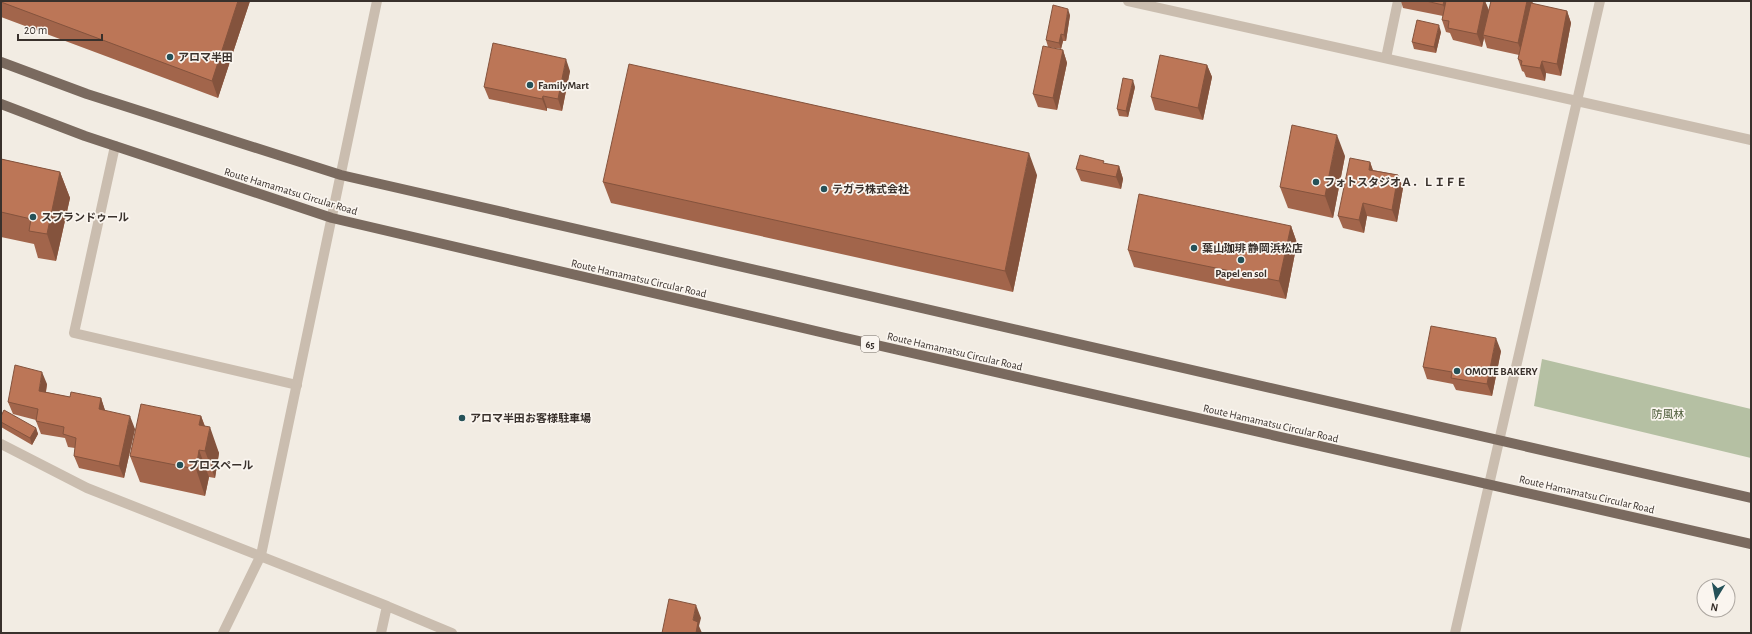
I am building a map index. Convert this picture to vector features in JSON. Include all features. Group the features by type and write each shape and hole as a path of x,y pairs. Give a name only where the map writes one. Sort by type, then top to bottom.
{"main road":[{"path":"1,62 87,94 341,175 1499,439 1751,498"},
{"name":"Route Hamamatsu Circular Road","path":"1,104 115,146 332,218 837,336 1751,544"}],"street":[{"path":"223,633 261,555 377,1"},
{"path":"1128,1 1751,140"},
{"path":"1386,58 1398,1"},
{"path":"1455,633 1600,1"},
{"path":"115,146 74,333 297,385"},
{"path":"1,444 87,488 261,555 452,633"},
{"path":"381,633 387,606"}],"green space":[{"name":"防風林","path":"1542,359 1751,409 1751,458 1534,406"}],"building":[{"name":"アロマ半田","path":"1,1 238,1 212,81"},
{"path":"1426,1 1444,1 1443,5"},
{"path":"1446,1 1484,1 1477,34 1448,28 1449,21 1442,20"},
{"path":"1491,1 1527,1 1518,43 1483,35"},
{"path":"1531,3 1567,11 1557,64 1542,61 1540,68 1521,65 1522,61 1518,59"},
{"path":"1053,5 1068,9 1064,35 1061,34 1059,43 1046,40"},
{"path":"1417,20 1439,25 1434,47 1412,42"},
{"name":"FamilyMart","path":"493,43 566,59 558,99 543,96 542,99 484,87"},
{"path":"1043,46 1063,50 1053,98 1033,94"},
{"path":"1160,55 1207,65 1198,108 1151,97"},
{"name":"テガラ株式会社","path":"629,64 1029,153 1005,271 603,182"},
{"path":"1123,78 1133,80 1126,111 1117,109"},
{"path":"1292,125 1337,135 1325,196 1280,187"},
{"path":"1080,155 1104,161 1103,163 1119,166 1116,177 1076,169"},
{"path":"1350,158 1370,162 1369,170 1398,175 1392,210 1363,203 1359,220 1338,216"},
{"path":"1,159 60,172 47,234 29,231 31,219 1,212"},
{"path":"1139,194 1291,226 1279,281 1128,250"},
{"path":"1431,326 1496,338 1487,384 1451,378 1452,372 1423,367"},
{"path":"15,365 42,372 39,391 70,397 71,392 101,398 99,409 130,416 119,466 74,456 76,438 63,434 64,427 36,421 38,409 8,402"},
{"path":"141,404 201,416 199,425 210,427 205,451 199,450 196,469 130,456"},
{"path":"4,410 36,428 30,438 1,422 1,416"},
{"path":"669,599 696,605 693,620 698,622 696,633 662,633"}],"place":[{"name":"アロマ半田","path":"170,57"},
{"name":"FamilyMart","path":"530,85"},
{"name":"フォトスタジオＡ．ＬＩＦＥ","path":"1316,182"},
{"name":"テガラ株式会社","path":"824,189"},
{"name":"スプランドゥール","path":"33,217"},
{"name":"葉山珈琲 静岡浜松店","path":"1194,248"},
{"name":"Papel en sol","path":"1241,260"},
{"name":"OMOTE BAKERY","path":"1457,371"},
{"name":"アロマ半田お客様駐車場","path":"462,418"},
{"name":"プロスペール","path":"180,465"}]}
